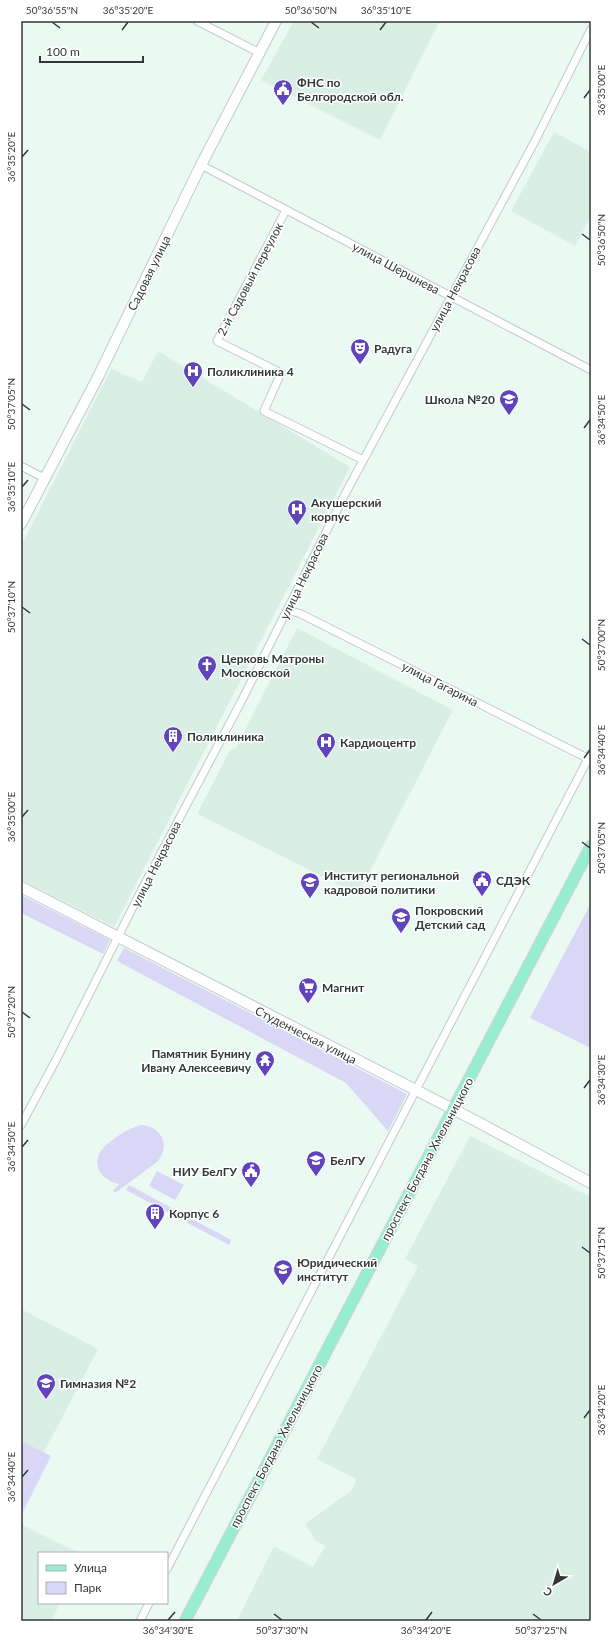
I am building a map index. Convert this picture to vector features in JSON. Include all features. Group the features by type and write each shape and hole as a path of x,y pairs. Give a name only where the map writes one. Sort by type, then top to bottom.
{"main road":[{"name":"Садовая улица","path":"21,524 98,377 201,165 276,21"},
{"name":"проспект Богдана Хмельницкого","path":"185,1621 591,846"},
{"name":"Студенческая улица","path":"21,888 453,1110 591,1183"}],"street":[{"path":"196,21 260,53"},
{"name":"улица Некрасова","path":"21,1125 288,610 344,496 539,132 591,29"},
{"name":"улица Шершнева","path":"201,165 591,370"},
{"name":"2-й Садовый переулок","path":"286,210 217,341 281,373 264,411 363,460"},
{"path":"21,466 44,478"},
{"name":"улица Гагарина","path":"288,610 301,614 590,757"},
{"path":"168,1567 590,757"},
{"path":"140,1621 148,1604"}],"shaded area":[{"path":"294,21 440,21 380,140 261,80"},
{"path":"554,132 591,152 591,216 575,246 511,211"},
{"path":"158,351 350,467 114,927 21,880 21,546 111,369 142,382"},
{"name":"Кардиоцентр","path":"297,628 453,710 358,894 197,814 230,750 236,748"},
{"path":"470,1136 591,1197 591,1621 237,1621 274,1546 313,1567 325,1546 316,1541 305,1524 352,1490 356,1479 317,1459 418,1266 405,1259"},
{"name":"Гимназия №2","path":"21,1309 98,1349 40,1460 21,1451"},
{"path":"21,1524 77,1552 38,1552 38,1604 60,1604 51,1621 21,1621"}],"green space":[{"path":"21,895 110,940 103,954 21,913"},
{"path":"591,903 591,1048 530,1018"},
{"path":"124,948 407,1094 388,1131 346,1083 117,961"},
{"path":"142,1125 155,1129 159,1133 164,1144 161,1156 157,1162 115,1193 113,1190 120,1184 114,1183 104,1177 98,1168 98,1157 104,1147 114,1139 132,1128"},
{"path":"157,1171 184,1185 175,1200 149,1186"},
{"path":"129,1185 231,1240 229,1245 126,1190"},
{"path":"21,1441 51,1456 23,1512 21,1511"}],"place":[{"name":"ФНС по Белгородской обл.","path":"283,106"},
{"name":"Радуга","path":"360,365"},
{"name":"Поликлиника 4","path":"193,388"},
{"name":"Школа №20","path":"509,416"},
{"name":"Акушерский корпус","path":"297,526"},
{"name":"Церковь Матроны Московской","path":"207,682"},
{"name":"Поликлиника","path":"173,753"},
{"name":"Кардиоцентр","path":"326,759"},
{"name":"СДЭК","path":"482,897"},
{"name":"Институт региональной кадровой политики","path":"310,899"},
{"name":"Покровский Детский сад","path":"401,934"},
{"name":"Магнит","path":"308,1004"},
{"name":"Памятник Бунину Ивану Алексеевичу","path":"265,1077"},
{"name":"БелГУ","path":"316,1177"},
{"name":"НИУ БелГУ","path":"251,1188"},
{"name":"Корпус 6","path":"155,1230"},
{"name":"Юридический институт","path":"283,1286"},
{"name":"Гимназия №2","path":"46,1400"}]}
